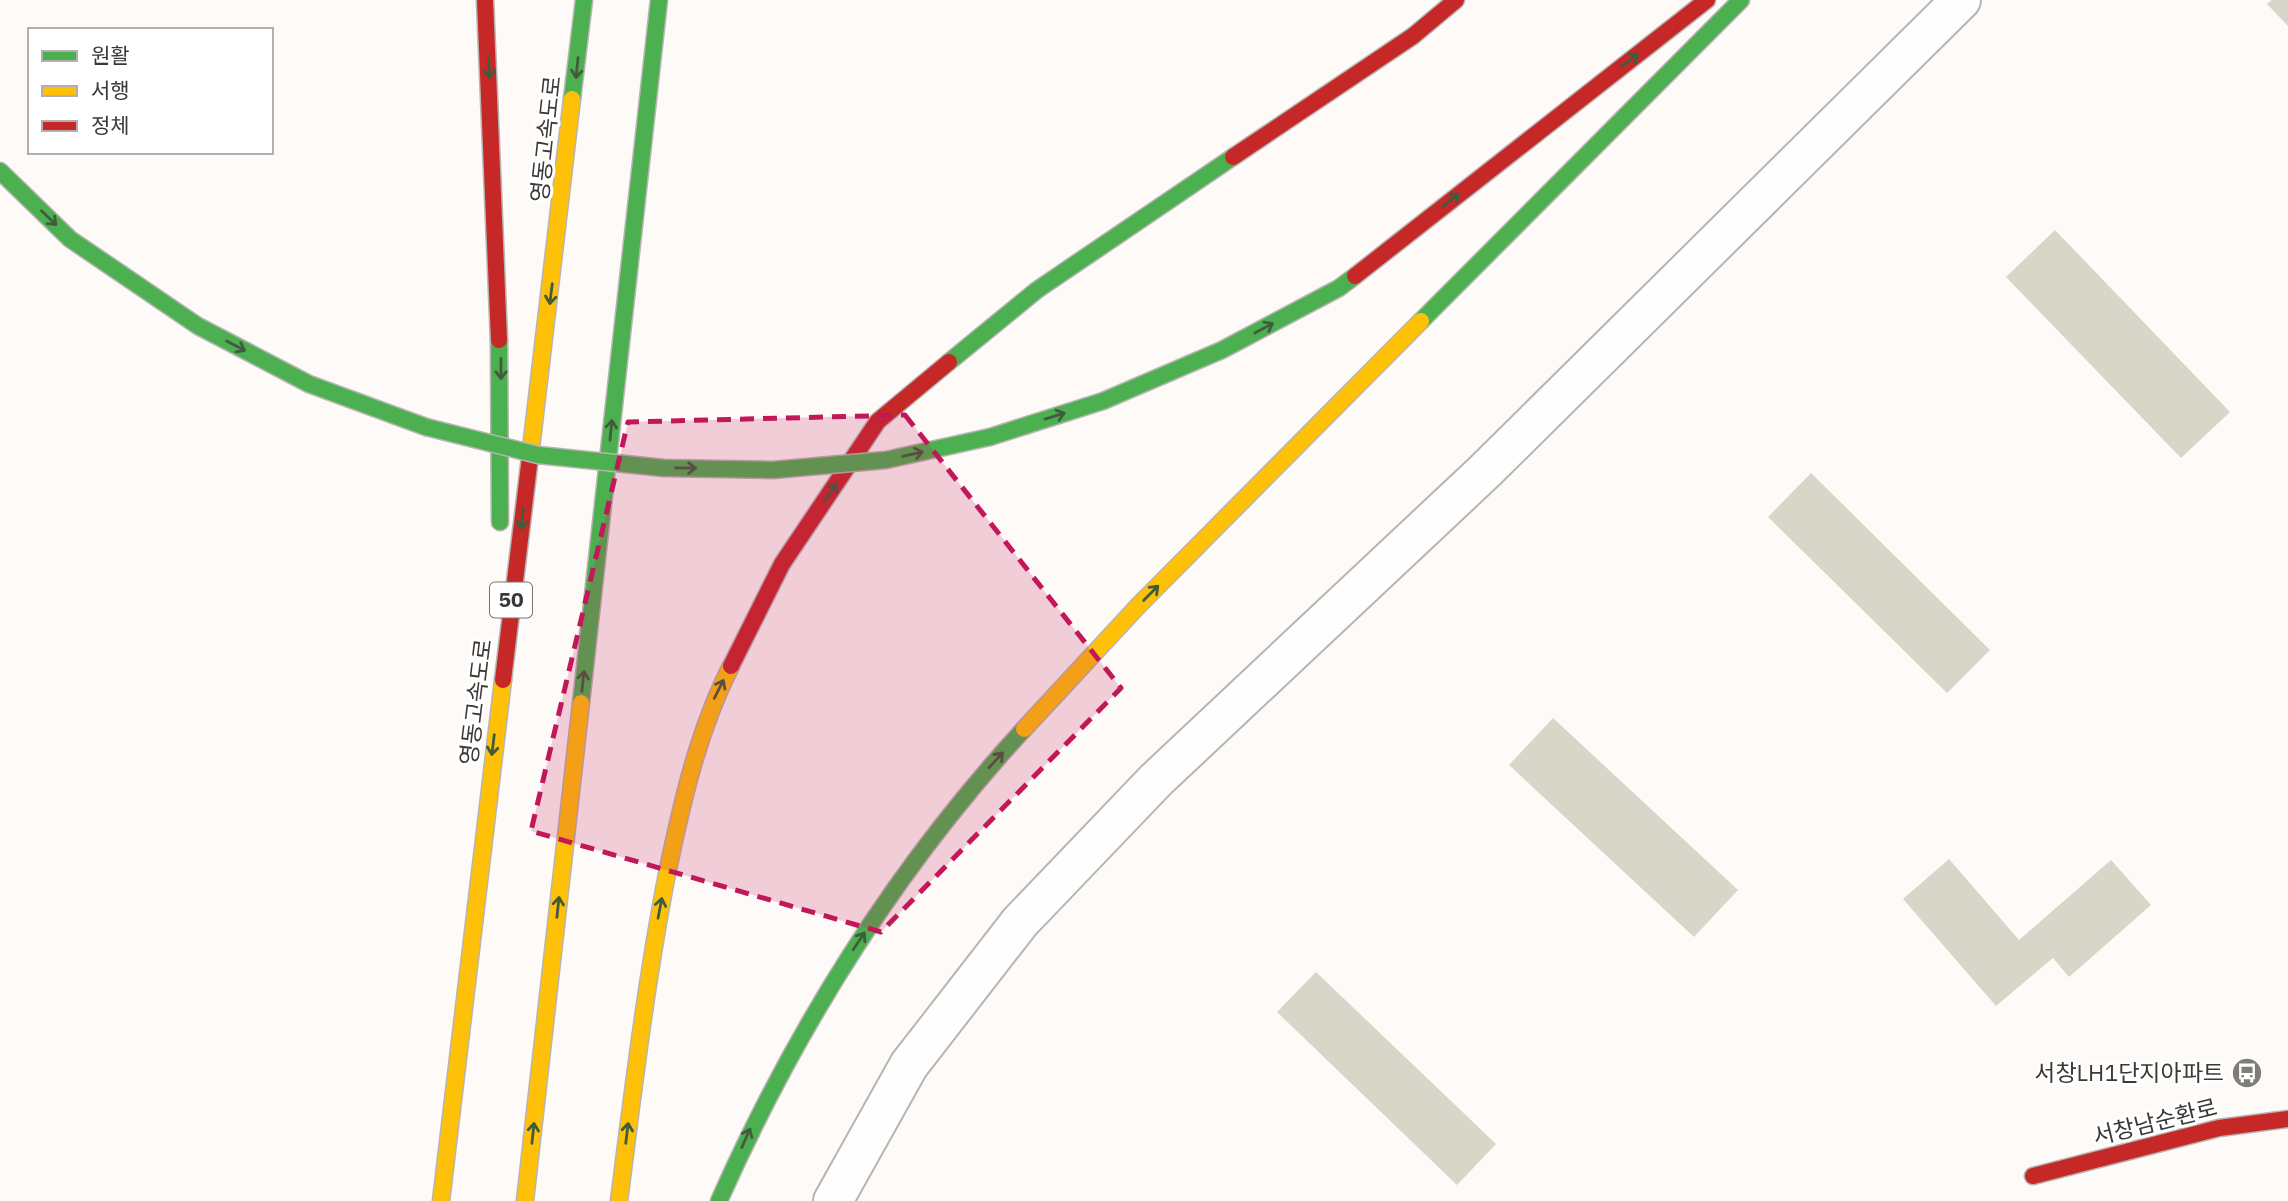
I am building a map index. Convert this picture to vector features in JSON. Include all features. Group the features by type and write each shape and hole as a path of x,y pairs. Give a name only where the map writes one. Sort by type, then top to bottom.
{"main road":[{"path":"485,0 495,162 500,329 500,535"},
{"name":"영동고속도로","path":"440,1201 584,0"},
{"path":"526,1201 659,0"},
{"path":"619,1201 647,975 680,811 709,709 782,564 878,421 1037,290 1413,36 1456,0"},
{"path":"0,171 70,239 198,326 309,384 426,427 538,455 664,468 760,470 886,460 990,437 1115,396 1222,350 1339,288 1707,0"},
{"path":"719,1201 755,1118 857,943 977,780 1138,606 1741,0"},
{"path":"500,562 500,686"},
{"name":"서창남순환로","path":"2033,1176 2218,1128 2288,1119"}],"street":[{"path":"833,1201 909,1065 1020,922 1156,780 1485,471 1961,0"}],"highlighted area":[{"path":"905,415 1121,688 881,932 531,831 628,422"}],"building":[{"path":"2272,0 2288,0 2288,26 2267,4"},
{"path":"2055,230 2230,412 2181,458 2006,277"},
{"path":"1811,473 1990,650 1947,693 1768,517"},
{"path":"1553,718 1738,890 1694,937 1509,765"},
{"path":"1949,859 2019,940 2111,860 2151,905 2069,977 2053,958 1996,1006 1903,899"},
{"path":"1316,972 1496,1144 1457,1185 1277,1012"}],"traffic: fast":[{"path":"572,99 584,0"},
{"path":"581,703 659,0"},
{"path":"1421,321 1741,0"},
{"path":"949,362 1037,290 1233,157"},
{"path":"0,171 70,239 198,326 309,384 426,427"},
{"path":"990,437 1103,401 1222,350 1339,288 1355,276"},
{"path":"499,340 500,522"},
{"path":"426,427 538,455 664,468 773,470 886,460 990,437"},
{"path":"719,1201 781,1075 852,953 933,837 1024,729"}],"traffic: slow":[{"path":"530,457 572,99"},
{"path":"1024,729 1138,606 1421,321"},
{"path":"619,1201 646,996 667,874 700,741 731,666"},
{"path":"441,1201 503,680"},
{"path":"525,1201 581,703"}],"traffic: jam":[{"path":"485,0 499,340"},
{"path":"1233,157 1413,36 1456,0"},
{"path":"1355,276 1707,0"},
{"path":"731,666 782,564 878,421 949,362"},
{"path":"503,680 530,457"},
{"path":"2033,1176 2219,1128 2288,1119"}],"place":[{"name":"서창LH1단지아파트","path":"2247,1073"}]}
